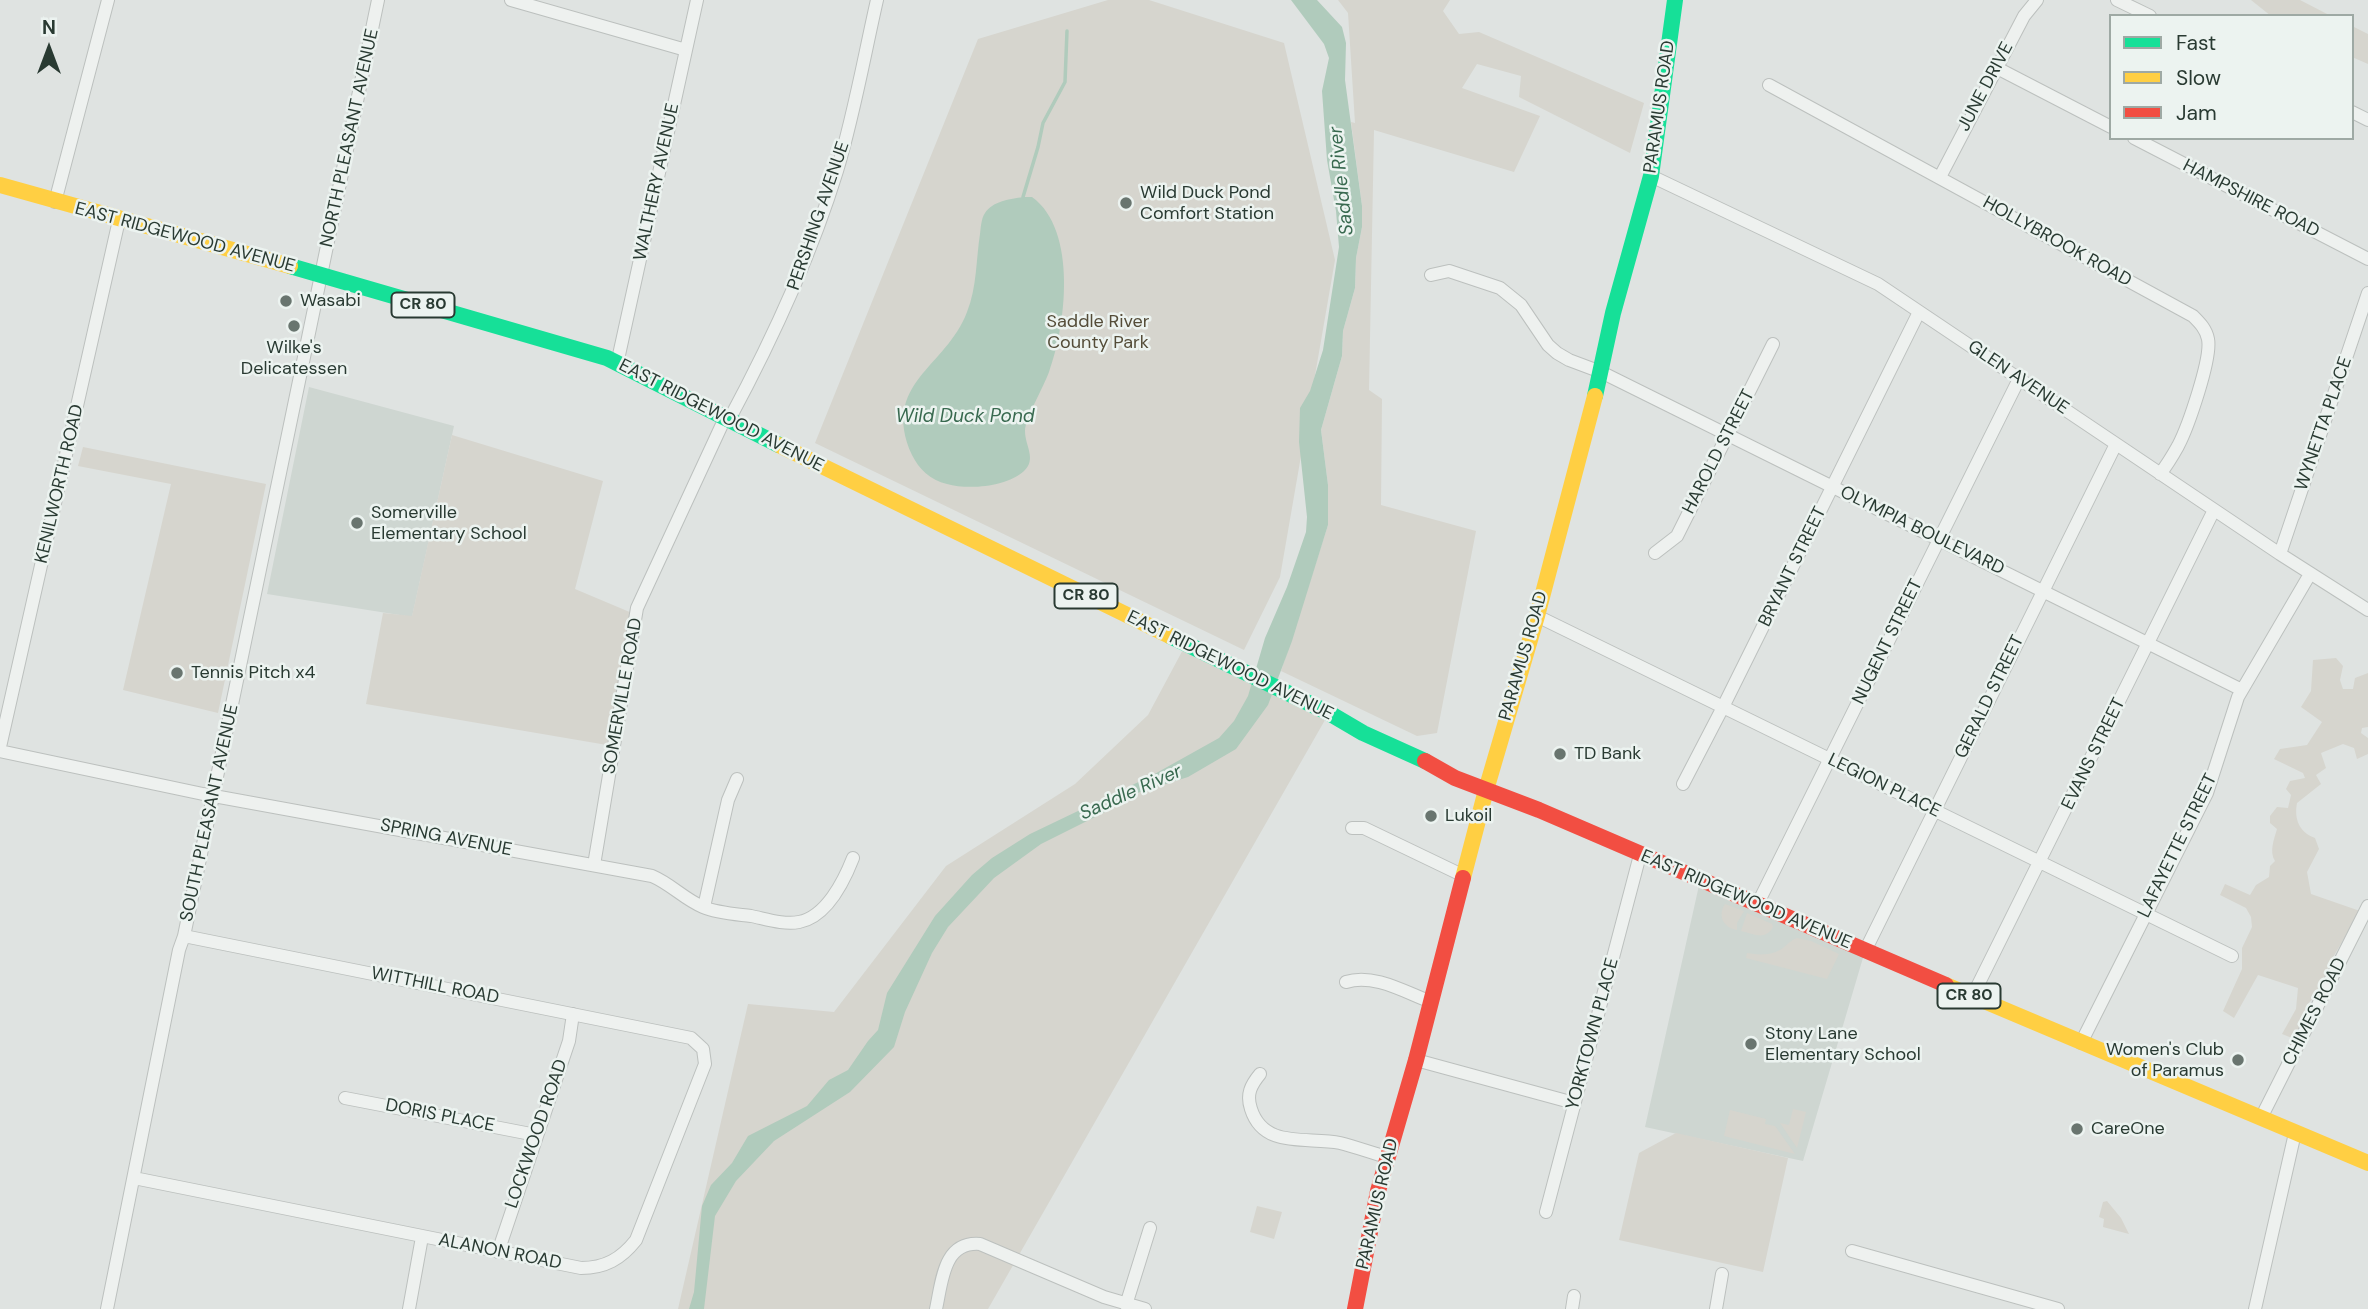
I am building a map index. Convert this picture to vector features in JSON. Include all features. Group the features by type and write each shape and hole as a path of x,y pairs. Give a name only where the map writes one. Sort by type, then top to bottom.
{"main road":[{"name":"PARAMUS ROAD","path":"1355,1309 1387,1157 1416,1060 1486,790 1537,616 1601,372 1613,313 1651,176 1675,0"},
{"name":"EAST RIDGEWOOD AVENUE","path":"0,185 607,358 1292,695 1363,733 1428,762 1455,778 1539,810 2081,1044 2368,1163"}],"street":[{"path":"55,202 108,0"},
{"name":"NORTH PLEASANT AVENUE","path":"322,275 378,0"},
{"path":"511,0 686,50"},
{"name":"WALTHERY AVENUE","path":"617,364 697,0"},
{"name":"PERSHING AVENUE","path":"727,419 786,307 818,226 844,144 877,0"},
{"name":"JUNE DRIVE","path":"1940,177 2024,16 2037,0"},
{"path":"2117,0 2146,14"},
{"path":"1997,68 2109,126"},
{"name":"HOLLYBROOK ROAD","path":"1769,85 2193,316 2201,324 2208,340 2207,359 2186,428 2160,474"},
{"name":"HAMPSHIRE ROAD","path":"2138,140 2368,259"},
{"name":"GLEN AVENUE","path":"1651,176 1878,284 2280,555 2368,610"},
{"name":"KENILWORTH ROAD","path":"0,749 120,220"},
{"name":"OLYMPIA BOULEVARD","path":"1431,275 1449,271 1500,288 1521,306 1548,345 1569,360 1601,372 2242,690"},
{"name":"SOUTH PLEASANT AVENUE","path":"107,1309 176,963 184,936 322,275"},
{"name":"WYNETTA PLACE","path":"2280,555 2368,293"},
{"name":"BRYANT STREET","path":"1683,784 1919,312"},
{"name":"HAROLD STREET","path":"1656,553 1677,536 1773,344"},
{"name":"NUGENT STREET","path":"1757,905 2019,379"},
{"name":"SOMERVILLE ROAD","path":"594,865 638,608 727,419"},
{"name":"GERALD STREET","path":"1865,951 2116,444"},
{"name":"EVANS STREET","path":"1972,997 2214,510"},
{"name":"LAFAYETTE STREET","path":"2081,1044 2207,793 2242,690 2310,574"},
{"name":"LEGION PLACE","path":"1537,616 2232,956"},
{"name":"SPRING AVENUE","path":"0,749 213,796 652,876 665,881 688,899 704,907 790,923 811,918 822,909 846,874 853,858"},
{"path":"704,907 727,800 737,779"},
{"path":"1352,828 1364,828 1464,876"},
{"name":"YORKTOWN PLACE","path":"1546,1212 1640,855"},
{"name":"CHIMES ROAD","path":"2261,1118 2368,906"},
{"name":"WITTHILL ROAD","path":"184,936 686,1037"},
{"path":"1346,982 1359,978 1370,979 1431,1002"},
{"name":"LOCKWOOD ROAD","path":"498,1252 569,1041 573,1014"},
{"name":"ALANON ROAD","path":"134,1178 498,1252 581,1268 594,1268 607,1264 629,1250 641,1228 705,1064 703,1049 698,1042 686,1037"},
{"path":"1416,1060 1574,1103"},
{"path":"1260,1074 1249,1093 1250,1105 1253,1114 1267,1131 1277,1137 1296,1141 1339,1142 1387,1157"},
{"name":"DORIS PLACE","path":"345,1098 536,1135"},
{"path":"2255,1309 2295,1133"},
{"path":"1126,1305 1150,1228"},
{"path":"409,1309 422,1237"},
{"path":"936,1309 950,1256 963,1245 971,1243 980,1244 1104,1297 1145,1309"},
{"path":"1852,1251 2057,1309"},
{"path":"1716,1309 1722,1274"}],"shaded area":[{"name":"Somerville Elementary School","path":"309,387 454,426 412,617 267,594"},
{"name":"Stony Lane Elementary School","path":"1700,881 1865,951 1803,1161 1645,1127"}],"green space":[{"name":"Saddle River County Park","path":"1108,0 1149,0 1284,43 1335,260 1280,577 1244,650 815,443 978,39"},
{"path":"1338,0 1450,0 1443,11 1459,34 1479,32 1644,103 1630,153 1519,97 1521,76 1477,64 1462,88 1540,116 1514,172 1374,130 1369,390 1382,399 1381,505 1476,531 1437,733 1417,736 1281,671 1328,525 1328,485 1321,430 1342,356 1343,331 1355,288 1356,258 1362,227 1362,206 1351,122 1355,123 1348,13"},
{"path":"2251,0 2300,0 2327,14 2268,14"},
{"path":"2354,27 2368,34 2368,64 2354,58"},
{"path":"452,435 603,481 575,589 632,613 607,745 366,704 383,613 412,616"},
{"path":"83,447 266,484 218,713 123,690 171,484 78,466"},
{"path":"1186,644 1329,713 988,1309 678,1309 748,1004 834,1012 946,866 1075,784 1148,715"},
{"path":"2336,658 2343,666 2340,680 2343,689 2353,689 2355,678 2368,673 2368,727 2362,728 2361,733 2368,738 2368,754 2357,759 2354,748 2343,744 2321,753 2326,768 2316,775 2321,784 2297,803 2296,814 2301,829 2315,838 2319,849 2307,872 2311,894 2360,911 2328,966 2324,986 2307,1005 2308,1015 2297,1040 2282,1034 2296,1009 2298,988 2258,975 2234,1018 2223,1011 2242,969 2242,948 2252,927 2246,908 2220,895 2225,884 2250,895 2256,885 2269,877 2270,866 2275,861 2272,850 2277,829 2270,823 2270,816 2277,807 2288,808 2291,795 2286,789 2290,781 2305,778 2303,773 2274,759 2280,749 2307,745 2322,722 2301,707 2311,691 2313,660"},
{"path":"1725,904 1744,911 1737,923 1737,930 1723,921"},
{"path":"1747,913 1772,924 1773,927 1763,935 1741,931"},
{"path":"1797,938 1811,941 1839,954 1827,979 1746,958 1747,953 1770,954"},
{"path":"1793,1109 1806,1112 1797,1148 1780,1123 1789,1125"},
{"path":"1730,1110 1766,1119 1765,1124 1775,1126 1795,1154 1724,1136"},
{"path":"1676,1133 1788,1158 1763,1272 1619,1240 1639,1153"},
{"path":"2107,1201 2121,1218 2129,1234 2103,1227 2104,1219 2099,1217 2103,1202"},
{"path":"1257,1206 1282,1212 1274,1239 1250,1232"}],"water":[{"name":"Saddle River","path":"1291,0 1317,0 1342,27 1346,43 1345,80 1362,206 1362,227 1356,258 1355,288 1343,331 1342,356 1321,430 1328,485 1328,525 1292,641 1268,705 1236,749 1188,777 1131,795 1103,813 1041,844 994,878 948,927 932,953 905,1012 894,1047 850,1092 774,1141 736,1181 715,1216 704,1309 689,1309 694,1292 702,1206 711,1185 732,1163 748,1136 807,1106 829,1080 848,1070 878,1030 887,993 935,916 972,875 992,858 1030,834 1151,776 1219,738 1234,721 1248,696 1265,638 1287,587 1306,532 1307,517 1299,442 1300,408 1310,391 1323,350 1339,247 1327,160 1322,91 1329,58 1324,44"},
{"name":"Wild Duck Pond","path":"1032,197 1047,212 1062,255 1064,280 1063,306 1055,353 1025,431 1030,462 1017,476 998,484 965,487 947,484 930,477 912,455 904,430 904,410 910,393 957,331 967,312 984,215 997,203"}],"waterway":[{"path":"1023,197 1043,123 1065,82 1067,31"}],"traffic: fast":[{"path":"1595,396 1613,313 1651,176 1675,0"},
{"path":"290,266 607,358 779,445"},
{"path":"1170,636 1329,713 1363,733 1425,761"}],"traffic: slow":[{"path":"0,185 290,266"},
{"path":"1463,878 1537,616 1595,396"},
{"path":"779,445 1170,636"},
{"path":"1946,985 2368,1163"}],"traffic: jam":[{"path":"1425,761 1455,778 1539,810 1946,985"},
{"path":"1355,1309 1378,1191 1416,1060 1463,878"}],"place":[{"name":"Wild Duck Pond Comfort Station","path":"1126,203"},
{"name":"Wasabi","path":"286,301"},
{"name":"Wilke's Delicatessen","path":"294,326"},
{"name":"Somerville Elementary School","path":"357,523"},
{"name":"Tennis Pitch x4","path":"177,673"},
{"name":"TD Bank","path":"1560,754"},
{"name":"Lukoil","path":"1431,816"},
{"name":"Stony Lane Elementary School","path":"1751,1044"},
{"name":"Women's Club of Paramus","path":"2238,1060"},
{"name":"CareOne","path":"2077,1129"}]}
